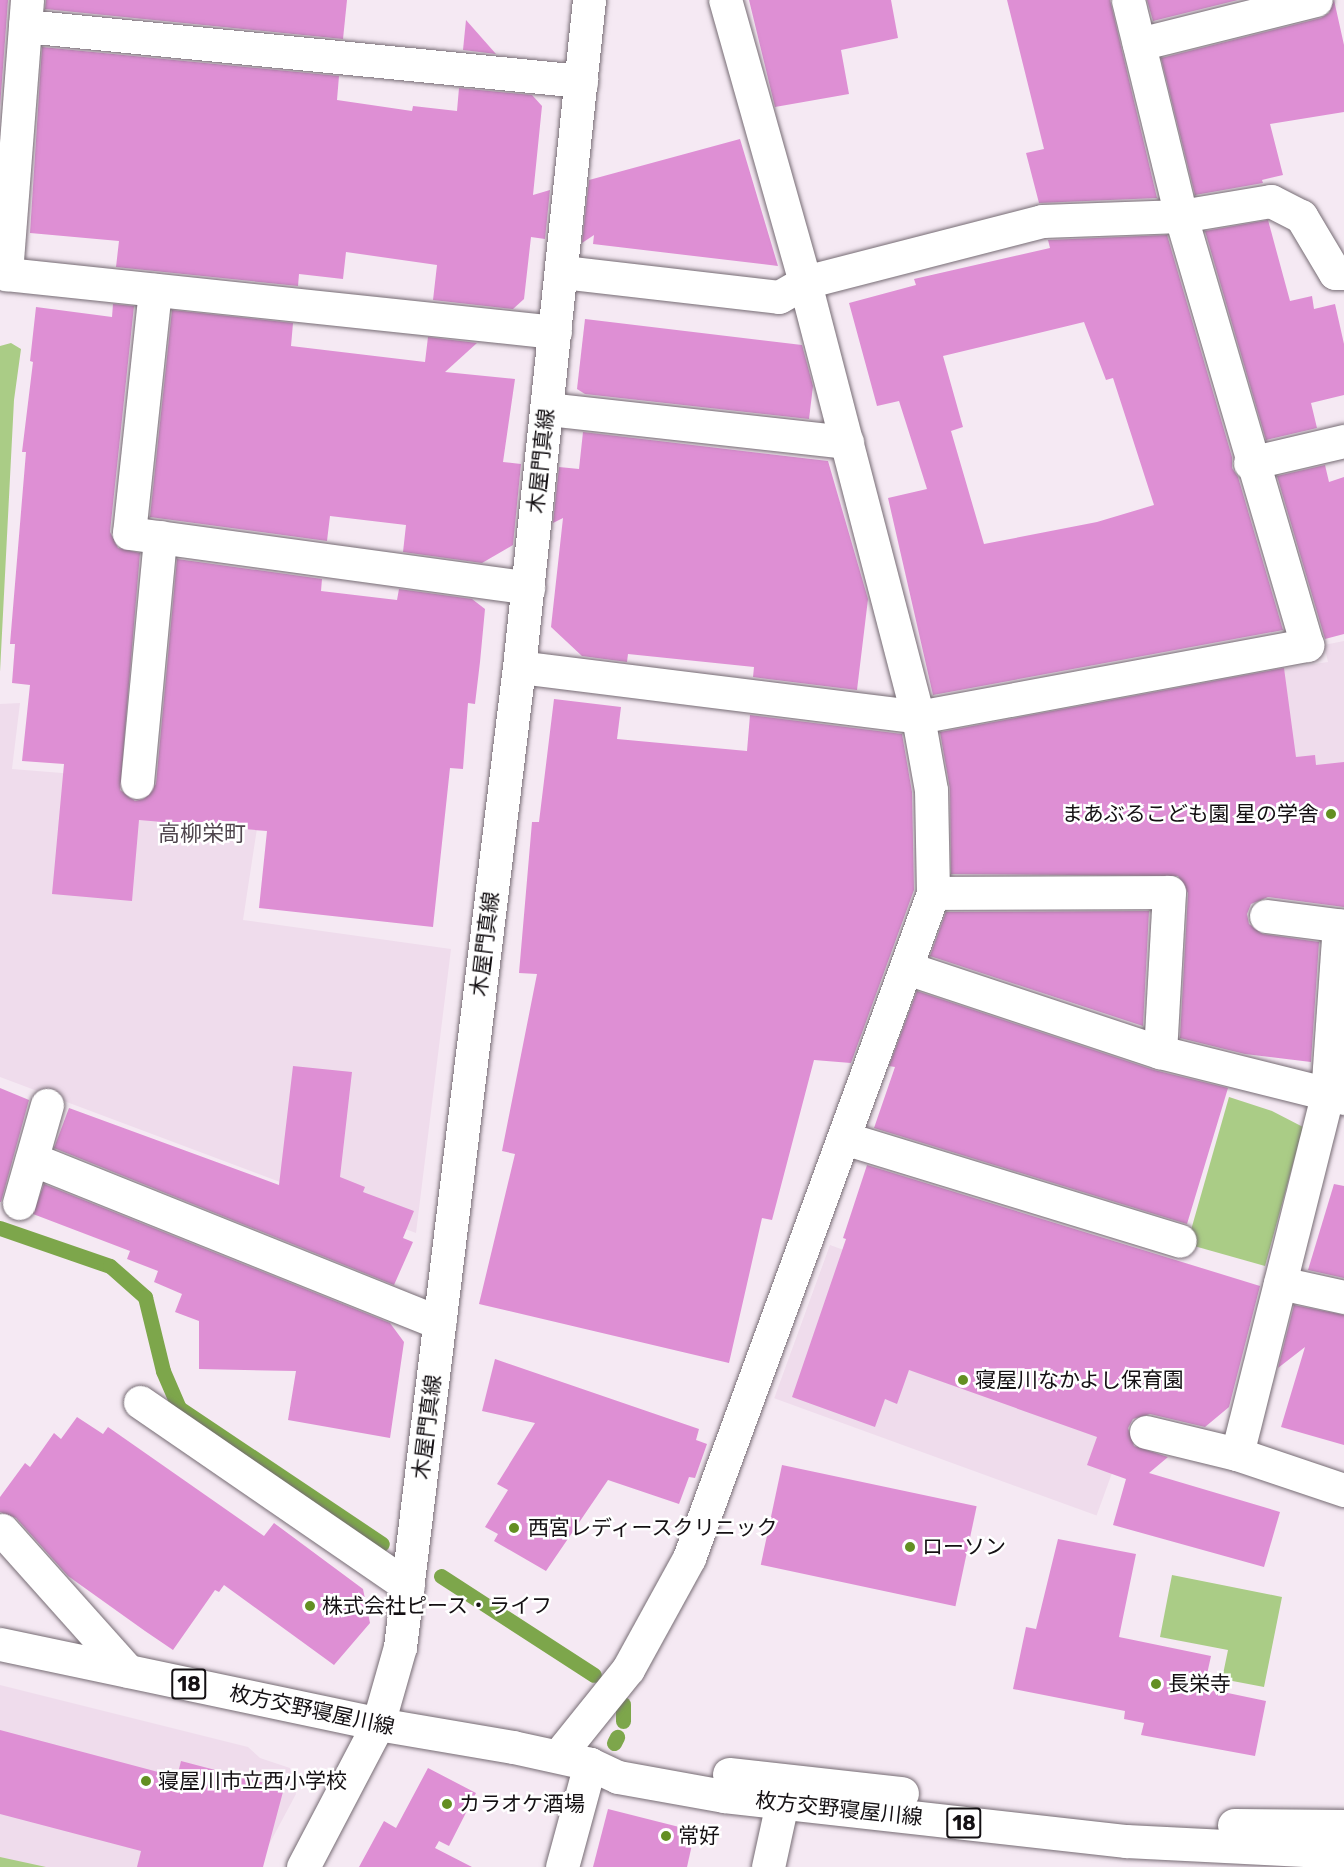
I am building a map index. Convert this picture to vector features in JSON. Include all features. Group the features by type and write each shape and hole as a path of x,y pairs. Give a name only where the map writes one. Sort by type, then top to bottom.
{"street":[{"name":"木屋門真線","path":"303,1867 378,1724 400,1647 519,667 563,272 589,0"},
{"path":"558,1756 628,1669 689,1558 933,893 931,790 918,717 806,282 725,0"},
{"path":"519,667 918,717 1307,645 1251,463 1181,216 1128,0"},
{"path":"1139,45 1316,0"},
{"path":"555,332 6,274 5,202 26,13 581,81"},
{"path":"563,272 779,297 806,282 1042,221 1181,216 1271,201 1301,216 1335,273 1344,273"},
{"path":"155,290 129,533 528,588"},
{"path":"547,409 847,441"},
{"path":"1251,463 1344,441"},
{"path":"137,782 159,537"},
{"path":"933,893 1169,892 1160,1052"},
{"path":"1237,1454 1280,1283 1336,1097 1342,926 1266,916"},
{"path":"907,968 1160,1052 1336,1097"},
{"path":"19,1203 47,1105"},
{"path":"844,1138 1180,1241"},
{"path":"32,1159 439,1323"},
{"path":"1280,1283 1344,1297"},
{"path":"140,1402 408,1586"},
{"path":"1146,1432 1237,1454 1344,1490"},
{"path":"2,1530 128,1671"},
{"name":"枚方交野寝屋川線","path":"0,1644 378,1724 558,1756 590,1764 618,1777 782,1803 1126,1841 1344,1852"},
{"path":"562,1867 590,1764"},
{"name":"枚方交野寝屋川線","path":"590,1764 624,1764 1174,1822 1344,1826"},
{"path":"768,1867 782,1803"}],"shaded area":[{"path":"1344,641 1344,852 1193,785 1180,684 1328,662 1324,645"},
{"path":"20,703 12,769 263,789 243,920 451,949 416,1233 0,1077 0,704"},
{"name":"寝屋川なかよし保育園","path":"830,1245 1152,1362 1097,1515 774,1398"},
{"name":"寝屋川市立西小学校","path":"0,1685 248,1747 260,1758 290,1768 296,1794 257,1867 0,1867"}],"green space":[{"path":"11,343 21,349 14,400 0,672 0,346"},
{"path":"1229,1097 1272,1111 1303,1127 1265,1266 1187,1244"},
{"path":"1172,1575 1282,1597 1264,1687 1222,1679 1228,1650 1160,1637"},
{"path":"0,1857 46,1867 0,1867"}],"building":[{"path":"0,0 8,0 0,107"},
{"path":"46,0 347,0 343,39 45,9"},
{"path":"749,0 891,0 898,38 841,50 849,94 775,107"},
{"path":"1007,0 1110,0 1157,198 1039,203 1026,153 1044,149"},
{"path":"1147,0 1238,0 1153,21"},
{"path":"1334,0 1344,45 1344,112 1270,124 1283,175 1262,180 1263,183 1195,195 1161,58 1321,18 1329,13"},
{"path":"466,20 496,54 463,50"},
{"path":"42,47 339,76 337,100 412,111 413,106 457,111 459,88 532,95 542,106 533,195 550,190 545,239 531,237 524,299 513,309 433,300 437,265 346,252 343,279 299,274 298,286 116,267 119,241 30,233"},
{"path":"740,139 778,266 593,244 594,235 582,243 589,180"},
{"path":"1268,220 1290,301 1312,296 1314,309 1335,304 1344,344 1344,395 1311,403 1317,428 1266,440 1205,231"},
{"path":"1167,235 1232,457 1232,468 1238,477 1283,630 933,695 888,498 927,489 899,401 877,406 849,303 916,285 914,279 1050,248 1048,240","holes":["1084,322 1106,380 1113,378 1154,505 1097,522 984,544 951,431 963,427 943,356"]},
{"path":"113,304 134,306 110,532 118,548 140,553 120,790 135,801 144,799 156,784 177,559 322,579 321,591 397,600 399,589 472,599 485,609 480,662 475,704 468,703 463,769 450,768 433,927 259,908 267,831 139,820 132,901 52,894 64,764 22,761 30,685 12,683 15,644 10,644 26,452 22,452 33,362 30,361 36,307 112,317"},
{"path":"172,310 293,323 291,346 425,362 428,337 477,343 445,372 515,379 503,462 521,464 513,545 482,563 403,552 406,525 330,516 327,541 150,517"},
{"path":"585,319 802,345 813,386 809,419 585,394 577,389"},
{"path":"583,432 828,461 868,599 857,690 753,677 754,667 628,654 627,662 582,656 551,627 563,518 553,523 559,467 579,469"},
{"path":"1325,465 1329,482 1344,477 1344,634 1325,639 1277,476"},
{"path":"1284,668 1296,757 1315,755 1316,765 1344,762 1344,907 1268,897 1251,904 1247,914 1249,924 1263,934 1319,942 1311,1062 1245,1054 1180,1038 1188,893 1178,876 951,874 950,789 940,732"},
{"path":"554,699 621,707 617,739 747,751 750,715 902,734 912,792 914,890 851,1063 814,1060 772,1220 762,1218 729,1363 479,1304 515,1154 502,1151 537,974 519,973 532,822 539,822"},
{"path":"1149,911 1143,1026 930,956 946,912"},
{"path":"917,991 1154,1070 1228,1088 1187,1224 874,1128 895,1067 889,1066"},
{"path":"293,1066 352,1072 340,1177 365,1187 363,1192 414,1211 403,1238 413,1242 394,1285 54,1148 69,1108 279,1185"},
{"path":"0,1088 29,1100 1,1202 0,1202"},
{"path":"867,1165 1260,1286 1229,1407 1205,1427 1150,1414 1133,1419 1128,1428 1134,1446 1168,1457 1149,1473 1280,1512 1264,1567 1113,1525 1126,1479 1087,1465 1097,1437 909,1370 897,1404 885,1399 875,1427 792,1397 846,1239 843,1238"},
{"path":"44,1184 390,1323 404,1342 390,1438 288,1420 296,1371 199,1369 199,1321 175,1312 182,1294 154,1282 158,1271 127,1259 130,1251 33,1214"},
{"path":"1334,1184 1344,1186 1344,1278 1308,1270"},
{"path":"1294,1305 1344,1315 1344,1445 1281,1427 1305,1347 1278,1368"},
{"path":"495,1359 699,1429 696,1440 707,1444 695,1478 689,1477 679,1504 608,1480 546,1571 494,1541 498,1534 485,1527 508,1490 497,1484 535,1423 482,1411"},
{"path":"77,1417 103,1434 108,1427 264,1536 274,1523 363,1589 370,1623 334,1665 224,1585 219,1592 215,1590 173,1650 145,1631 68,1576 16,1518 0,1512 0,1497 25,1463 30,1467 54,1433 61,1439"},
{"path":"782,1465 977,1506 955,1606 761,1565"},
{"path":"1058,1539 1136,1554 1119,1637 1211,1656 1204,1688 1266,1701 1255,1756 1141,1735 1144,1723 1124,1719 1125,1711 1013,1689 1026,1627 1036,1629"},
{"path":"0,1730 177,1777 181,1761 284,1788 263,1867 137,1867 141,1851 0,1814"},
{"path":"428,1768 476,1793 449,1846 439,1841 435,1848 472,1867 359,1867 384,1821 396,1828"},
{"path":"608,1809 695,1831 687,1867 593,1867"}],"waterway":[{"path":"0,1228 110,1266 145,1297 163,1371 179,1408 382,1544"},
{"path":"441,1576 594,1675"},
{"path":"623,1704 623,1721"},
{"path":"614,1743 617,1737"}],"place":[{"name":"まあぶるこども園 星の学舎","path":"1331,814"},
{"name":"寝屋川なかよし保育園","path":"963,1380"},
{"name":"西宮レディースクリニック","path":"514,1528"},
{"name":"ローソン","path":"910,1547"},
{"name":"株式会社ピース・ライフ","path":"310,1606"},
{"name":"長栄寺","path":"1156,1684"},
{"name":"寝屋川市立西小学校","path":"146,1781"},
{"name":"カラオケ酒場","path":"447,1804"},
{"name":"常好","path":"666,1836"}],"district":[{"name":"高柳栄町","path":"202,834"}]}
